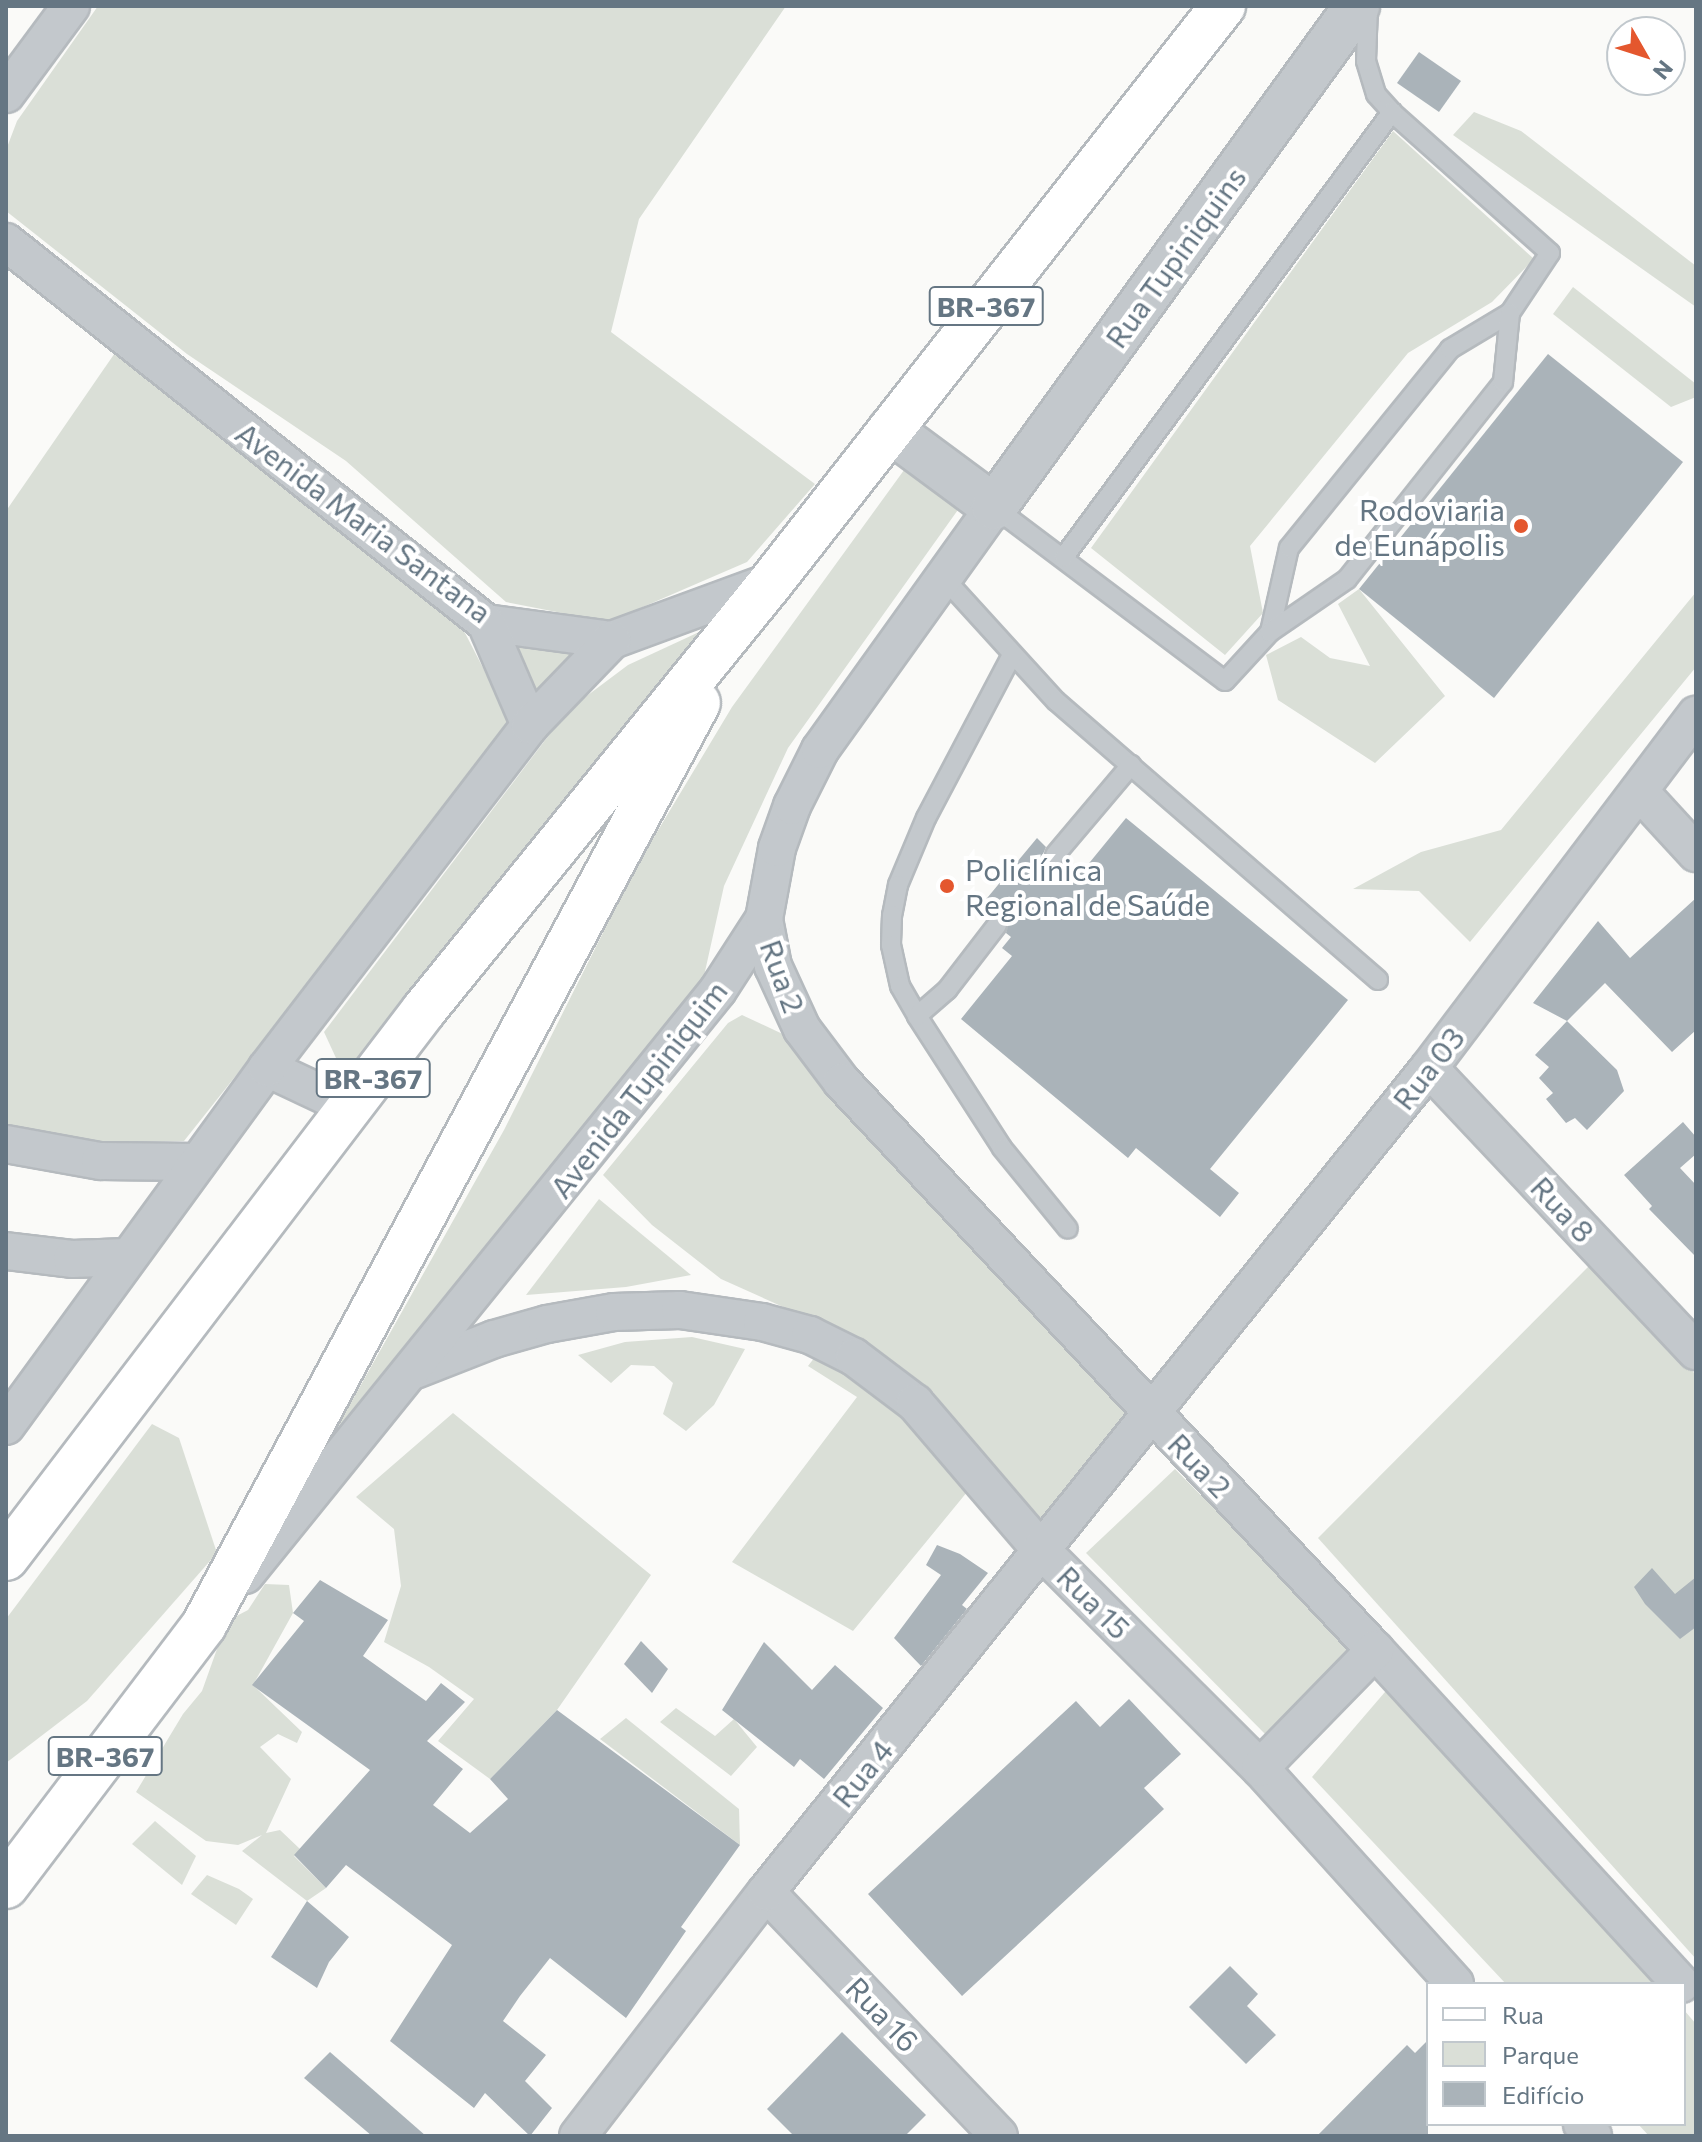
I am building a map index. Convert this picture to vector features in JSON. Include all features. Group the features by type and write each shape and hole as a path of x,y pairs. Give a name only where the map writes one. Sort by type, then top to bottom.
{"main road":[{"name":"BR-367","path":"6,1558 424,1010 761,594 1223,6"},
{"name":"BR-367","path":"6,1886 204,1625 761,594"}],"street":[{"path":"6,94 71,6"},
{"name":"Rua Tupiniquins","path":"994,507 1357,6"},
{"name":"Avenida Maria Santana","path":"6,242 486,623 612,640 761,594"},
{"path":"890,430 994,507"},
{"name":"Avenida Tupiniquim","path":"204,1625 413,1371 718,990 764,919 777,848 792,806 820,750 994,507"},
{"path":"486,623 530,725"},
{"path":"6,1426 267,1068 530,725 612,640"},
{"name":"Rua 03","path":"1152,1415 1429,1068 1696,715"},
{"path":"1640,792 1696,853"},
{"name":"Rua 2","path":"764,919 773,966 802,1029 842,1082 1375,1650 1680,1982"},
{"path":"267,1068 352,1108"},
{"name":"Rua 8","path":"1429,1068 1696,1351"},
{"path":"6,1144 100,1161 198,1162"},
{"path":"6,1251 72,1259 128,1257"},
{"name":"Rua 15","path":"413,1371 494,1339 547,1324 614,1312 680,1310 784,1327 854,1357 915,1403 1041,1550 1260,1768 1453,1982"},
{"name":"Rua 4","path":"578,2136 766,1892 1152,1415"},
{"path":"1260,1768 1375,1650"},
{"name":"Rua 16","path":"766,1892 999,2136"}],"lane":[{"path":"1270,632 1289,548 1450,349 1510,313 1550,253 1392,112 1376,94 1366,61 1368,6"},
{"path":"1064,557 1392,112"},
{"path":"994,507 1225,681 1270,632 1347,579 1503,382 1510,313"},
{"path":"943,577 1056,701 1378,980"},
{"path":"1012,655 926,818 898,885 892,915 891,945 900,986 917,1016 1002,1148 1068,1229"},
{"path":"1055,855 1131,765"},
{"path":"917,1016 947,990 997,925"}],"green space":[{"path":"98,6 786,6 639,219 611,332 815,484 747,562 608,622 506,602 346,461 187,354 6,211 6,150 17,121"},
{"path":"1474,112 1521,131 1696,266 1696,307 1453,135"},
{"path":"1393,131 1534,259 1492,302 1408,353 1250,546 1263,613 1225,655 1091,548"},
{"path":"1573,287 1696,384 1696,397 1671,407 1553,314"},
{"path":"119,347 464,631 513,726 184,1141 6,1141 6,511"},
{"path":"907,466 960,507 788,748 724,886 704,976 335,1431 504,1130 636,867 732,707"},
{"path":"1359,589 1445,696 1375,763 1278,700 1266,655 1301,637 1330,658 1370,666 1338,604"},
{"path":"1696,592 1696,667 1470,942 1419,891 1353,889 1421,852 1501,830"},
{"path":"725,620 366,1072 336,1058 324,1032 568,710 628,665"},
{"path":"486,623 612,640 530,725"},
{"path":"742,1015 789,1037 1135,1420 1039,1528 933,1392 839,1332 721,1279 652,1225 603,1175 728,1023"},
{"path":"599,1199 691,1275 626,1287 526,1295"},
{"path":"1592,1263 1696,1375 1696,1959 1318,1538"},
{"path":"692,1337 745,1349 714,1405 686,1431 663,1414 673,1383 654,1366 631,1365 611,1383 578,1355 625,1342"},
{"path":"818,1353 870,1381 972,1486 853,1631 732,1562 857,1397 808,1366"},
{"path":"453,1413 651,1575 557,1710 490,1779 438,1741 474,1699 429,1667 384,1642 401,1586 394,1529 356,1497"},
{"path":"152,1424 179,1438 217,1553 87,1701 6,1763 6,1619"},
{"path":"1175,1469 1357,1653 1268,1737 1086,1553"},
{"path":"265,1584 289,1585 293,1613 253,1685 302,1732 297,1743 278,1734 260,1747 291,1779 266,1833 280,1830 300,1849 294,1856 326,1888 307,1901 242,1851 262,1835 238,1845 206,1841 136,1792 183,1714 202,1691 227,1621 248,1610"},
{"path":"1391,1685 1658,1982 1504,1982 1312,1777"},
{"path":"676,1708 715,1736 734,1719 757,1747 731,1776 660,1722"},
{"path":"626,1718 739,1809 740,1845 600,1739"},
{"path":"155,1821 196,1856 182,1885 132,1844"},
{"path":"207,1875 253,1899 236,1925 191,1894"},
{"path":"1686,2012 1696,2024 1696,2136 1649,2136 1640,2126 1686,2126"}],"building":[{"path":"1419,52 1461,81 1439,112 1397,83"},
{"name":"Rodoviaria de Eunápolis","path":"1548,354 1683,462 1494,698 1359,589"},
{"path":"1126,818 1348,1000 1210,1169 1239,1193 1220,1217 1136,1148 1128,1158 961,1019 1012,956 1002,948 1011,937 1006,933 1008,920 998,913 988,918 978,909 1037,838 1046,847 1043,854 1048,865 1058,866 1065,862 1081,873"},
{"path":"1696,898 1696,1030 1672,1052 1605,983 1567,1021 1533,1003 1598,921 1630,958"},
{"path":"1567,1021 1617,1070 1624,1091 1587,1130 1575,1118 1566,1123 1546,1099 1553,1093 1539,1078 1549,1067 1535,1055"},
{"path":"1683,1122 1696,1137 1696,1154 1680,1168 1696,1185 1696,1257 1649,1209 1652,1206 1624,1175"},
{"path":"937,1545 960,1554 988,1573 962,1605 967,1609 921,1666 894,1638 941,1575 926,1565"},
{"path":"1652,1568 1675,1594 1696,1577 1696,1627 1680,1639 1645,1604 1634,1587"},
{"path":"320,1580 388,1620 363,1656 426,1701 441,1683 465,1702 427,1741 463,1769 433,1805 470,1833 508,1799 490,1779 557,1710 740,1845 681,1927 686,1931 626,2018 550,1958 520,1996 503,2021 546,2055 525,2081 552,2108 530,2136 485,2093 474,2108 390,2041 452,1945 346,1865 326,1888 294,1855 370,1770 252,1685 304,1621 293,1613"},
{"path":"641,1641 668,1669 652,1693 624,1664"},
{"path":"764,1642 812,1690 835,1665 883,1708 824,1779 800,1759 794,1767 722,1710"},
{"path":"1129,1699 1181,1754 1144,1788 1164,1809 962,1996 868,1894 1076,1701 1100,1727"},
{"path":"307,1901 349,1937 329,1962 317,1988 271,1957"},
{"path":"1230,1966 1258,1994 1247,2006 1276,2035 1246,2064 1189,2007"},
{"path":"842,2032 926,2115 905,2136 794,2136 767,2109"},
{"path":"1426,2042 1428,2136 1317,2136 1407,2045 1415,2053"},
{"path":"330,2052 426,2136 372,2136 304,2078"}],"place":[{"name":"Rodoviaria de Eunápolis","path":"1521,526"},
{"name":"Policlínica Regional de Saúde","path":"947,886"}]}
